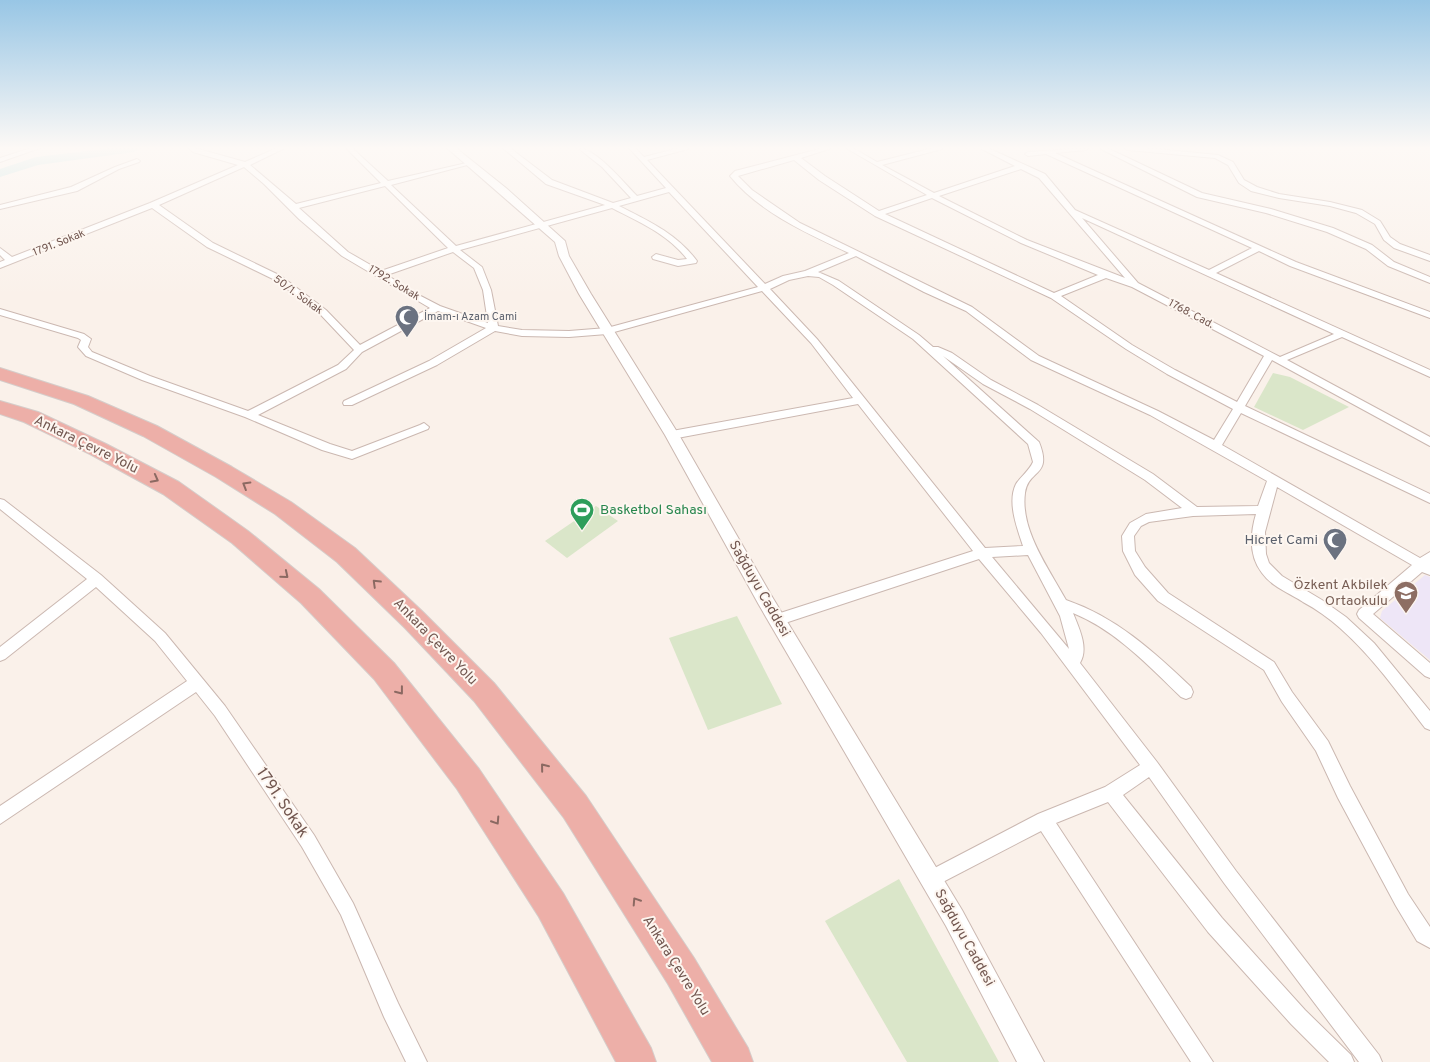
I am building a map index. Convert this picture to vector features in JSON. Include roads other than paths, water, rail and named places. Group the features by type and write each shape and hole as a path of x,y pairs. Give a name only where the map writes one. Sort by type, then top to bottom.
{"highway":[{"name":"Ankara Çevre Yolu","path":"0,374 81,400 150,431 224,472 283,508 346,554 484,692 575,807 681,970 734,1062"},
{"name":"Ankara Çevre Yolu","path":"0,407 31,417 90,445 171,488 240,537 310,596 384,671 468,779 551,905 637,1062"}],"street":[{"path":"0,207 39,198"},
{"name":"1791. Sokak","path":"0,265 171,198"},
{"name":"1792. Sokak","path":"283,198 302,217 345,254 410,294 437,308 494,328 522,333 570,334 608,331 764,288 786,278 808,273 856,253"},
{"path":"294,207 330,198"},
{"path":"348,404 433,363 494,328 487,290 478,267 454,249 400,198"},
{"name":"Sağduyu Caddesi","path":"512,198 543,223 560,241 564,256 672,435 776,620 931,879 1031,1062"},
{"path":"592,198 610,204 660,230 682,247 693,261 678,263 656,257"},
{"path":"380,274 454,249 635,198"},
{"path":"679,198 814,341 981,553 1046,629 1151,767 1236,885 1372,1062"},
{"path":"757,198 797,225 969,309 1035,358 1154,413 1426,564 1364,614 1430,672"},
{"path":"852,198 878,214 1054,296 1129,347 1238,407 1430,499"},
{"path":"878,214 929,198"},
{"path":"937,198 957,210 1068,261 1135,285"},
{"name":"1768. Cad.","path":"1060,198 1135,285 1430,442"},
{"path":"1148,198 1292,264 1430,315"},
{"path":"1214,198 1268,211 1330,230 1369,247 1391,264 1430,280"},
{"path":"1285,198 1303,202 1339,205 1356,210 1378,223 1384,230 1387,238 1398,246 1430,258"},
{"name":"50/1. Sokak","path":"153,205 210,245 278,278 323,312 359,350"},
{"path":"1071,210 1430,374"},
{"path":"1209,274 1259,248"},
{"path":"0,250 11,261"},
{"path":"808,273 821,275 836,283 916,337 1033,442 1040,461 1036,470 1022,482 1018,492 1019,504 1031,550 1062,604 1078,651 1076,661 1072,664"},
{"path":"1054,296 1106,275"},
{"path":"249,415 342,367 359,350 437,308"},
{"path":"0,312 81,336 86,339 83,347 89,354 146,378 249,415 326,447 352,455 424,427"},
{"path":"1216,446 1238,407 1275,358 1342,334"},
{"path":"928,347 949,355 987,382 1034,407 1149,476 1196,513"},
{"path":"672,435 860,400"},
{"path":"1274,479 1262,510 1258,544 1263,564 1280,583 1309,599 1345,624 1369,646 1430,723"},
{"name":"1791. Sokak","path":"0,503 96,579 160,637 220,711 308,841 347,909 391,1010 417,1062"},
{"path":"1262,510 1156,516 1138,522 1128,536 1130,550 1140,571 1163,597 1269,666 1287,696 1322,746 1344,792 1402,900 1424,934 1430,939"},
{"path":"776,620 981,553 1031,550"},
{"path":"0,655 96,579"},
{"path":"1062,604 1083,611 1106,623 1153,660 1186,692"},
{"path":"0,816 198,683"},
{"path":"931,879 1044,820 1110,793 1151,767"},
{"path":"1110,793 1215,925 1298,1017 1344,1062"},
{"path":"1044,820 1203,1062"}],"place":[{"name":"İmam-ı Azam Cami","path":"407,338"},
{"name":"Basketbol Sahası","path":"582,531"},
{"name":"Hicret Cami","path":"1335,561"},
{"name":"Özkent Akbilek Ortaokulu","path":"1406,614"}]}
